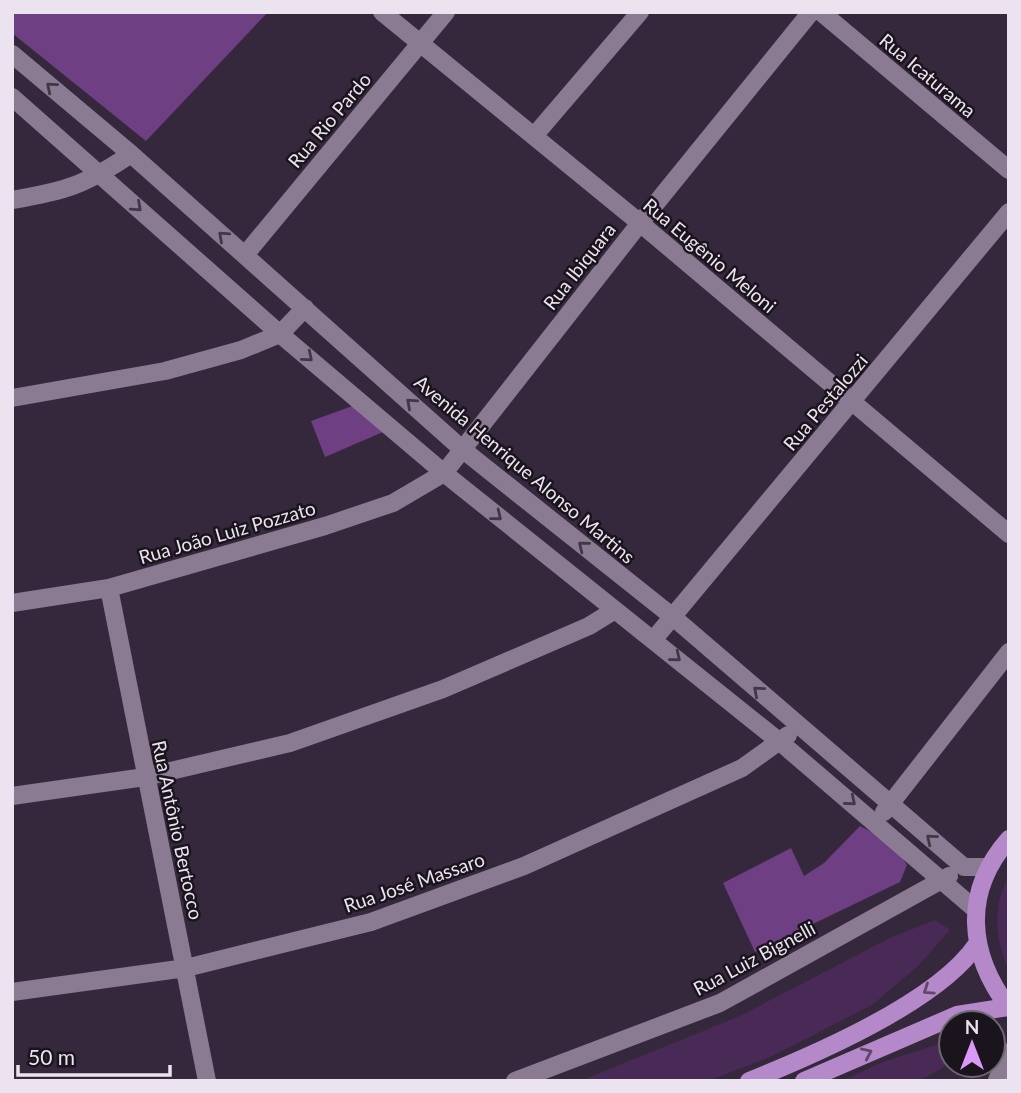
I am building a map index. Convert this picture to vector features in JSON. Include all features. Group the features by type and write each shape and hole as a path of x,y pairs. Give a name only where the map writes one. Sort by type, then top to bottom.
{"main road":[{"path":"804,1081 947,1018 976,1010 1008,1007 988,978 977,944 976,910 989,867 1009,839"},
{"path":"749,1081 838,1042 925,992 966,960 977,944"}],"street":[{"name":"Rua Eugênio Meloni","path":"382,12 640,223 1009,534"},
{"name":"Rua Rio Pardo","path":"244,256 446,12"},
{"path":"534,136 640,12"},
{"name":"Rua Ibiquara","path":"444,473 640,223 811,12"},
{"name":"Rua Icaturama","path":"821,12 1009,170"},
{"name":"Avenida Henrique Alonso Martins","path":"12,54 131,154 462,449 673,617 964,867"},
{"path":"12,97 280,334 444,473 780,742 976,910"},
{"path":"12,200 67,191 101,175 131,154"},
{"name":"Rua Pestalozzi","path":"654,639 1009,212"},
{"path":"12,398 165,371 241,350 280,334 305,307"},
{"name":"Rua João Luiz Pozzato","path":"12,603 108,588 393,503 444,473"},
{"name":"Rua Antônio Bertocco","path":"108,588 207,1081"},
{"path":"12,796 145,777 290,743 443,690 589,626 615,610"},
{"path":"876,822 1009,652"},
{"name":"Rua José Massaro","path":"12,992 186,968 371,922 524,866 742,768 799,726"},
{"path":"964,867 989,867"},
{"name":"Rua Luiz Bignelli","path":"515,1081 720,1003 964,867"},
{"path":"997,1080 1009,1052"},
{"path":"997,1080 1009,1076"}],"shaded area":[{"path":"1009,876 1009,970 1004,959 997,923 1000,899"},
{"path":"935,920 950,930 918,966 872,1005 770,1057 708,1081 580,1081 740,1016 890,938"},
{"path":"937,1045 937,1071 919,1081 842,1081 883,1062"}],"building":[{"path":"12,12 268,12 146,141 12,33"},
{"path":"358,404 390,429 325,457 311,421"},
{"path":"860,826 894,844 907,865 900,882 755,952 723,883 791,848 804,876 824,863"}]}
